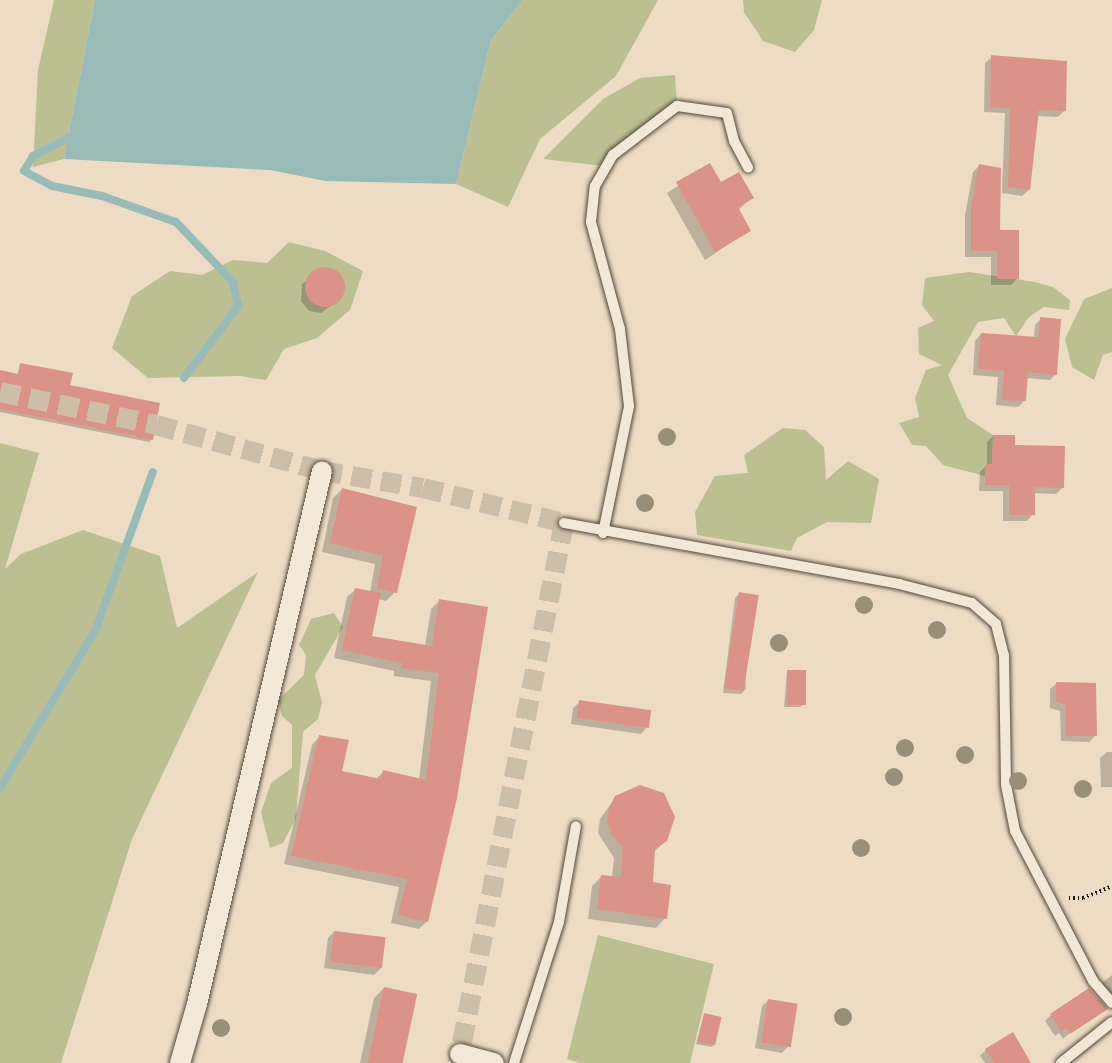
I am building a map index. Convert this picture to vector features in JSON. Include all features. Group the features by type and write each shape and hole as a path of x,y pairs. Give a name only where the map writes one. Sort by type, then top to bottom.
{"street":[{"path":"180,1063 197,1004 322,471"},
{"path":"460,1054 494,1063"}],"lane":[{"path":"603,533 629,406 620,329 591,222 595,186 612,155 677,106 728,113 734,141 748,167"},
{"path":"564,523 603,533 899,584 972,603 996,624 1004,655 1006,785 1015,831 1093,981 1112,1003"},
{"path":"514,1063 559,922 576,826"},
{"path":"1061,1063 1112,1022"}],"path":[{"path":"1050,899 1083,898 1112,886"}],"green space":[{"path":"54,0 95,0 64,159 33,167 38,70"},
{"path":"523,0 658,0 616,76 540,139 508,207 456,184 491,40"},
{"path":"743,0 822,0 814,30 795,52 763,41 744,12"},
{"path":"675,75 677,106 603,166 543,159 603,99 640,78"},
{"path":"289,242 325,251 363,271 350,310 317,338 284,349 266,380 240,376 148,378 112,348 132,296 170,271 202,275 233,260 267,263"},
{"path":"969,272 1035,282 1053,287 1070,300 1069,310 1044,307 1029,317 1016,336 1004,318 978,322 948,375 967,418 993,435 992,464 986,464 985,476 943,465 926,446 912,445 899,423 919,417 915,398 926,370 942,365 919,354 918,328 934,321 922,305 925,278"},
{"path":"1112,288 1112,352 1103,355 1094,380 1072,367 1065,339 1084,299"},
{"path":"783,428 805,430 824,447 826,480 848,461 879,479 871,523 827,522 797,538 791,551 697,535 695,512 715,476 748,473 744,455"},
{"path":"0,443 39,453 5,569 21,554 83,530 160,556 177,628 258,572 132,839 61,1063 0,1063"},
{"path":"334,613 343,627 315,675 322,703 318,719 303,732 296,818 283,843 270,848 261,812 271,783 292,768 292,725 282,716 278,700 304,675 306,655 299,645 311,619"},
{"path":"598,935 714,964 690,1063 581,1063 567,1059"}],"water":[{"path":"95,0 523,0 491,40 456,184 326,181 270,170 64,159"}],"building":[{"path":"991,55 1067,61 1066,111 1039,110 1030,190 1008,187 1010,108 990,107"},
{"path":"710,163 721,182 739,172 754,198 738,207 751,231 715,252 676,182"},
{"path":"979,164 1001,168 1000,230 1019,230 1019,279 997,279 997,251 971,251 971,207"},
{"path":"325,267 333,268 339,273 344,279 344,295 339,301 333,306 325,307 317,306 311,301 306,295 305,287 306,279 311,273 317,268"},
{"path":"1040,317 1061,319 1057,375 1028,372 1026,401 1002,400 1004,371 978,369 981,333 1039,337"},
{"path":"20,363 73,373 70,385 160,403 153,440 0,409 0,370 18,374"},
{"path":"993,435 1015,435 1015,445 1065,446 1064,488 1035,487 1035,515 1009,515 1009,485 985,485 986,464 992,464"},
{"path":"342,488 417,507 397,593 377,589 383,556 330,543"},
{"path":"355,588 381,593 372,636 432,646 439,599 488,607 457,798 428,922 398,915 407,879 291,856 319,735 349,740 342,771 381,779 383,770 426,780 439,673 401,668 402,663 342,650"},
{"path":"739,592 759,595 744,691 724,688"},
{"path":"787,670 806,670 806,705 787,705"},
{"path":"1056,682 1096,683 1097,736 1066,736 1066,705 1056,702"},
{"path":"579,700 651,710 649,728 576,718"},
{"path":"640,785 664,793 675,817 667,841 655,849 653,882 671,885 667,919 597,909 601,875 621,877 623,848 612,835 607,822 609,808 615,796"},
{"path":"334,931 386,937 382,968 330,962"},
{"path":"384,987 417,994 403,1063 368,1063"},
{"path":"1089,988 1108,1009 1070,1034 1066,1028 1061,1031 1050,1014"},
{"path":"768,999 798,1004 791,1047 761,1042"},
{"path":"704,1013 722,1017 715,1045 697,1041"},
{"path":"1013,1032 1031,1063 994,1063 985,1049"}],"waterway":[{"path":"76,134 33,156 24,171 52,186 102,196 176,222 233,282 238,306 184,378"},
{"path":"0,788 95,631 153,472"}],"tunnel":[{"path":"0,392 156,425 322,471 423,488 564,523 458,1063"}]}
